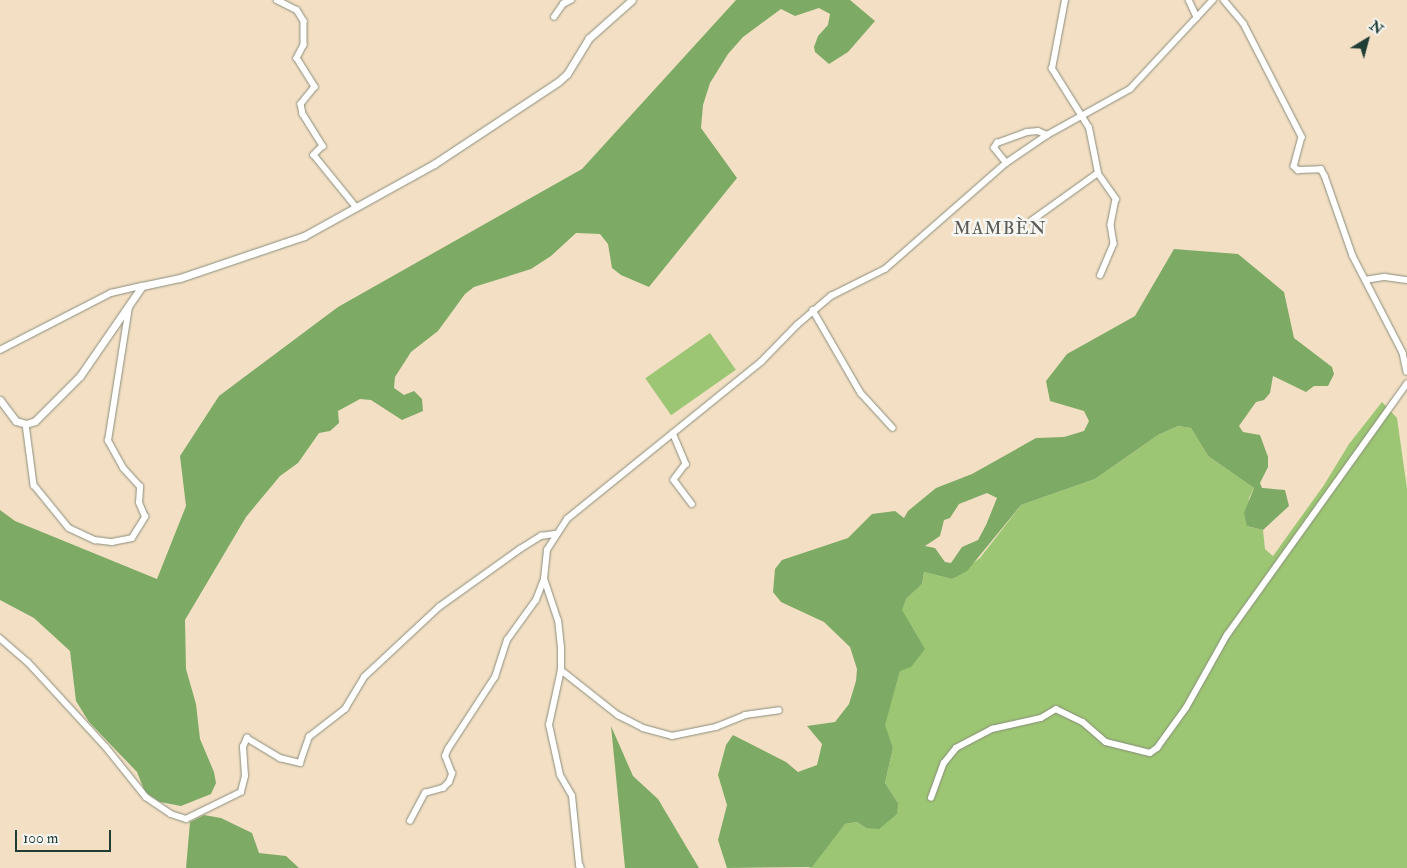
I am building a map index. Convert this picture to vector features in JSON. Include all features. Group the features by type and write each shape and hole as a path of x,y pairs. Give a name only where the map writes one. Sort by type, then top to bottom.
{"street":[{"path":"277,0 297,10 304,21 304,45 297,58 315,87 301,104 303,114 323,146 314,155 357,208"},
{"path":"554,17 563,4 571,0"},
{"path":"0,350 111,292 180,278 304,236 357,208 434,164 558,82 567,74 589,38 632,0"},
{"path":"1066,0 1052,68 1080,118 1089,128 1098,173 1116,199 1111,225 1114,244 1101,275"},
{"path":"1189,0 1197,17"},
{"path":"410,821 425,793 443,788 449,782 452,774 445,756 448,749 495,677 507,640 536,600 544,579 547,550 556,534 590,498 761,362 813,310 831,296 885,269 1006,163 1047,135 1130,89 1213,0"},
{"path":"1224,0 1244,24 1302,137 1294,166 1298,170 1321,169 1325,176 1353,256 1403,353 1407,372"},
{"path":"1006,163 994,148 997,143 1026,132 1038,131 1047,135"},
{"path":"1031,221 1098,173"},
{"path":"1365,280 1385,277 1407,280"},
{"path":"0,400 16,421 26,424 35,421 58,401 129,308 142,286"},
{"path":"26,424 34,485 69,528 96,540 112,542 132,538 145,517 139,503 140,487 123,468 108,442 129,308"},
{"path":"813,310 861,393 893,428"},
{"path":"931,798 944,763 956,748 992,729 1040,718 1056,709 1083,722 1106,742 1150,753 1158,748 1186,708 1226,635 1407,384"},
{"path":"673,433 686,464 674,480 692,504"},
{"path":"0,638 86,725 146,797 171,814 186,819 241,792 246,776 243,747 248,738 280,758 300,762 309,736 345,709 372,669 439,607 520,549 541,536 556,534"},
{"path":"544,579 558,621 561,670 549,725 560,776 572,796 580,866"},
{"path":"561,670 618,715 643,728 672,736 716,727 745,715 779,710"}],"green space":[{"path":"736,0 850,0 875,21 848,52 829,64 815,52 814,47 818,36 828,25 830,14 819,8 795,16 781,9 743,37 728,54 710,83 703,105 701,128 737,178 649,287 621,275 612,268 608,244 600,234 576,233 551,256 531,269 474,287 465,294 438,331 411,352 395,377 394,388 404,395 414,391 422,399 423,411 402,420 371,400 360,399 338,411 339,423 330,431 319,433 298,463 280,476 246,517 185,620 186,669 196,704 200,739 214,772 216,783 211,794 181,806 160,802 145,792 137,772 89,722 76,701 70,651 34,618 0,600 0,510 15,521 157,579 186,506 180,456 219,396 338,307 582,169"},
{"path":"1174,249 1238,254 1284,292 1294,338 1332,367 1334,374 1328,386 1314,386 1306,392 1273,376 1270,393 1264,400 1256,402 1239,426 1243,432 1260,435 1268,457 1268,467 1260,483 1262,488 1285,490 1289,506 1263,530 1247,526 1244,513 1254,488 1208,456 1191,428 1178,426 1158,435 1095,479 1021,505 967,571 952,579 924,572 922,584 906,599 902,610 925,649 911,667 900,671 885,725 893,748 885,783 898,803 897,814 879,829 866,828 857,822 845,824 812,867 727,868 718,840 727,805 718,775 726,745 733,735 786,762 798,772 817,765 822,744 807,726 835,722 849,704 856,681 857,669 850,647 824,622 781,602 773,592 775,569 782,560 848,538 872,514 895,511 904,518 908,511 936,488 972,474 1036,438 1064,437 1084,431 1089,421 1084,411 1050,401 1046,381 1067,354 1135,316","holes":["987,493 997,498 978,540 962,547 951,563 945,562 935,548 925,546 940,536 944,520 950,518 959,504"]},
{"path":"710,333 736,370 671,415 645,378"},
{"path":"1382,402 1397,418 1407,489 1407,868 809,868 845,824 857,822 866,828 898,803 885,783 893,748 884,725 900,671 901,610 906,599 922,584 924,572 952,579 980,558 1021,505 1095,479 1158,435 1178,426 1191,428 1208,456 1254,488 1249,498 1247,526 1263,530 1265,549 1273,556 1324,485 1349,444"},
{"path":"611,726 633,776 658,799 699,868 625,868"},
{"path":"204,815 221,818 252,833 259,853 286,856 299,868 186,868 190,822"}],"district":[{"name":"MAMBÈN","path":"1000,229"}]}
